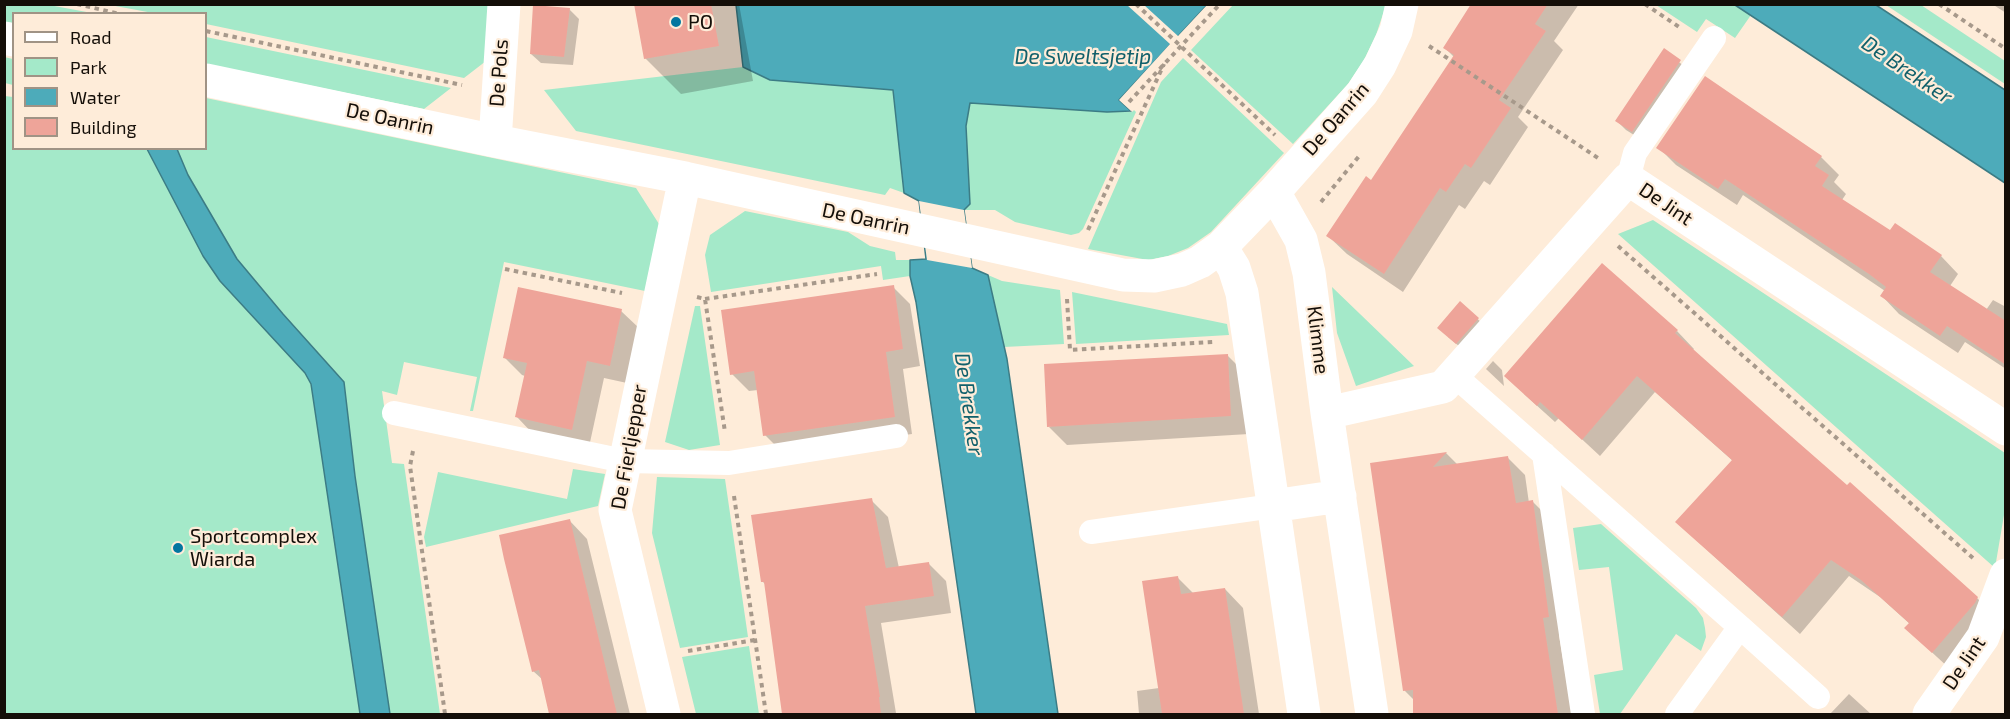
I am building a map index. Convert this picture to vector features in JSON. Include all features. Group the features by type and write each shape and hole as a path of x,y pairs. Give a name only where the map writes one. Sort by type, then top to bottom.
{"street":[{"name":"De Pols","path":"495,141 504,4"},
{"name":"De Oanrin","path":"207,80 495,141 686,178 923,232 1123,274 1154,276 1182,270 1200,262 1221,246 1274,192 1362,93 1380,65 1392,40 1402,4"},
{"name":"De Fierljepper","path":"664,714 615,510 658,300 686,178"},
{"name":"De Jint","path":"1327,413 1443,387 1628,179 2006,429"},
{"name":"Klimme","path":"1274,192 1301,240 1309,273 1327,413 1372,714"},
{"path":"1221,246 1234,268 1242,292 1304,714"},
{"path":"1273,506 1340,496"},
{"name":"De Jint","path":"1929,714 1983,637 2004,579"}],"lane":[{"path":"1628,179 1635,153 1711,42"},
{"path":"1454,375 1818,697"},
{"path":"394,413 624,461 688,464 729,463 896,436"},
{"path":"1544,454 1583,714"},
{"path":"1091,532 1273,506"},
{"path":"1677,714 1740,627"}],"path":[{"path":"77,4 111,12"},
{"path":"1136,4 1269,130"},
{"path":"1130,102 1220,4"},
{"path":"1645,4 1711,42"},
{"path":"1939,4 2006,49"},
{"path":"207,31 498,92"},
{"path":"1428,45 1628,179"},
{"path":"1152,91 1164,64"},
{"path":"1590,222 2004,579"},
{"path":"505,269 658,300"},
{"path":"705,299 878,274"},
{"path":"421,418 410,466 445,714"},
{"path":"650,657 755,640"}],"green space":[{"path":"5,5 49,5 87,12 12,12 12,23 5,22"},
{"path":"110,5 490,5 486,61 464,78 207,24 207,12 148,12"},
{"path":"1233,5 1386,5 1376,35 1364,60 1348,84 1293,144 1191,50"},
{"path":"1656,5 1735,5 1751,15 1735,38 1706,19 1697,32"},
{"path":"1886,5 1921,5 2005,61 2005,84"},
{"path":"207,37 451,88 424,109 207,64"},
{"path":"4,57 12,59 12,85 5,83"},
{"path":"1183,58 1284,153 1211,232 1188,248 1168,256 1148,260 1088,249 1161,82"},
{"path":"743,67 770,80 893,90 904,193 890,188 885,195 576,131 544,90"},
{"name":"Sportcomplex Wiarda","path":"5,96 12,97 12,150 162,150 229,269 328,381 375,714 5,714"},
{"path":"207,98 636,188 659,224 645,291 504,262 473,411 470,411 477,377 404,362 397,395 382,391 392,463 404,464 440,714 390,714 355,476 344,382 237,259 188,175 177,150 207,150"},
{"path":"970,103 1107,112 1132,112 1134,110 1136,112 1083,229 1079,233 1071,235 1015,222 995,210 964,210 970,203 966,126"},
{"path":"745,211 848,232 870,246 895,252 896,260 910,260 910,276 883,280 881,266 711,292 705,255 710,235"},
{"path":"1653,220 2005,453 2005,509 1995,568 1618,234"},
{"path":"988,275 1002,281 1060,290 1064,344 1004,347"},
{"path":"1332,287 1414,366 1356,386 1337,333"},
{"path":"1072,292 1227,324 1229,335 1076,344"},
{"path":"695,306 700,306 720,445 689,450 665,442"},
{"path":"573,469 605,474 598,506 426,547 424,537 438,472 567,499"},
{"path":"657,477 725,479 748,637 680,648 652,533"},
{"path":"1601,524 1696,608 1703,618 1706,637 1701,651 1676,634 1620,714 1600,714 1594,675 1623,670 1609,567 1579,570 1573,528"},
{"path":"749,646 759,714 696,714 682,657"}],"water":[{"path":"736,5 1207,5 1119,100 1131,111 1107,112 970,103 966,126 970,204 964,210 972,268 988,275 1007,359 1058,714 976,714 916,302 910,276 910,260 926,259 919,201 904,193 893,90 770,80 743,67"},
{"name":"De Brekker","path":"1735,5 1876,5 2005,90 2005,183"},
{"path":"148,150 177,150 188,175 237,259 344,382 355,476 390,714 360,714 311,384 305,373 220,281 203,256"}],"pier":[{"path":"1210,4 1123,100 1134,110 1131,111 1119,100 1170,44 1127,5 1144,5 1178,36"},
{"path":"919,201 964,210 972,268 927,260"}],"building":[{"name":"PO","path":"634,4 711,4 719,46 644,59"},
{"path":"1471,4 1548,4 1535,24 1546,31 1499,100 1511,108 1471,168 1465,164 1446,192 1440,188 1384,274 1326,236 1366,176 1371,180 1454,55 1443,48"},
{"path":"533,5 570,8 564,57 530,54"},
{"path":"1664,48 1681,60 1632,132 1615,121"},
{"path":"1705,76 1822,156 1815,166 1829,175 1822,186 1890,230 1895,223 1942,255 1930,272 2006,321 2006,365 1947,326 1940,336 1880,296 1886,287 1869,274 1725,179 1718,189 1656,148"},
{"path":"1602,263 1678,330 1675,333 1776,423 1847,485 1850,482 1978,597 1932,653 1904,628 1909,623 1861,580 1831,560 1782,617 1675,522 1732,460 1637,376 1582,440 1540,402 1537,406 1504,376"},
{"path":"894,285 903,349 886,352 895,417 763,436 754,371 730,375 721,310"},
{"path":"518,287 622,309 610,366 587,361 572,430 515,417 527,363 503,358"},
{"path":"1460,301 1479,318 1456,344 1437,328"},
{"path":"1228,354 1231,416 1047,427 1044,364"},
{"path":"1447,452 1433,467 1508,456 1516,503 1533,500 1549,617 1543,618 1558,714 1413,714 1413,690 1403,691 1370,463"},
{"path":"872,498 886,568 929,562 934,596 865,606 881,714 782,714 764,582 761,582 751,515"},
{"path":"570,519 617,714 549,714 539,670 532,672 504,559 499,535"},
{"path":"1178,576 1181,594 1225,588 1244,714 1162,714 1142,581"}],"place":[{"name":"PO","path":"676,22"},
{"name":"Sportcomplex Wiarda","path":"178,548"}],"water label":[{"name":"De Sweltsjetip","path":"1083,57"}]}
